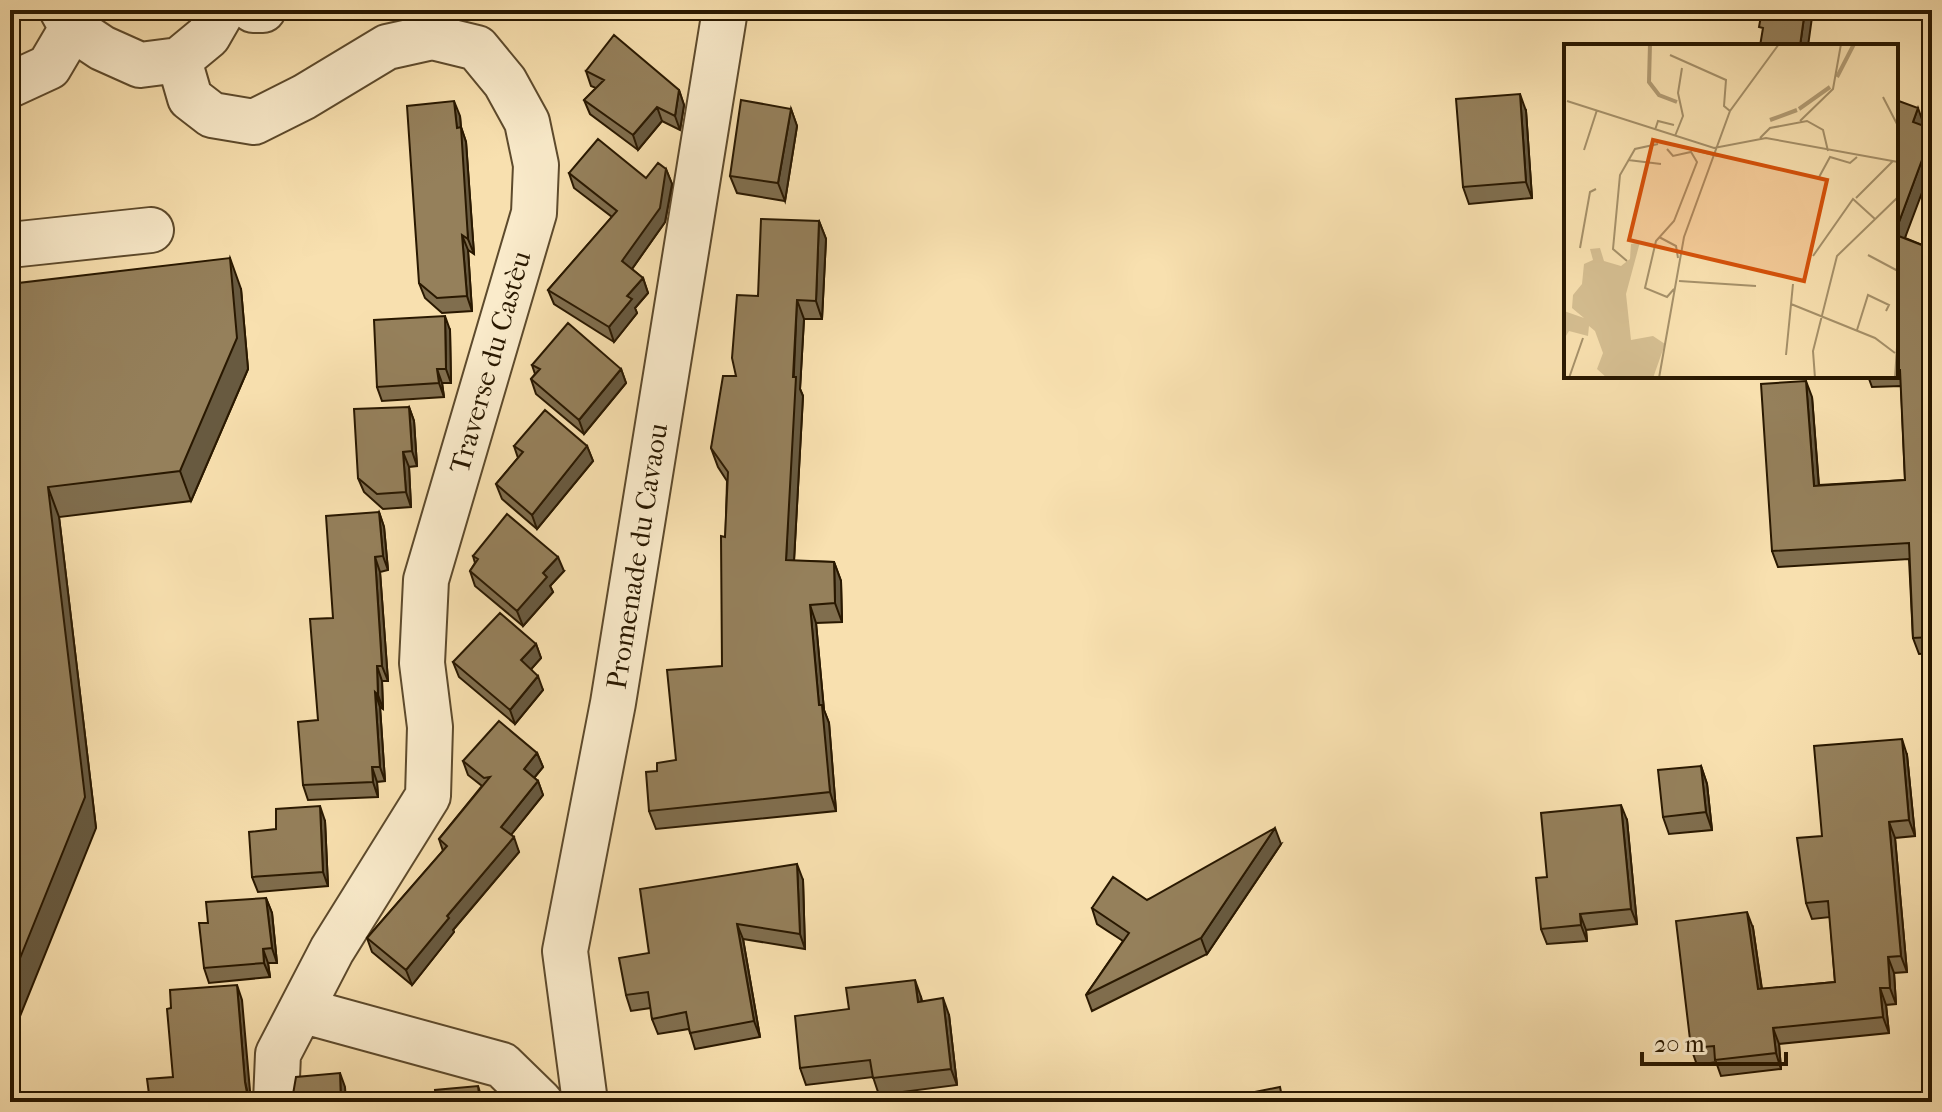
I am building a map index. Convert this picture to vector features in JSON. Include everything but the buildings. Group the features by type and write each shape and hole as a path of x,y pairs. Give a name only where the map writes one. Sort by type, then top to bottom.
{"street":[{"path":"10,85 49,67 67,19 102,48 140,65 179,60 208,36 223,10"},
{"path":"253,10 263,10"},
{"name":"Promenade du Cavaou","path":"585,1102 565,951 613,703 725,10"},
{"name":"Traverse du Castèu","path":"179,60 190,98 212,115 254,122 304,97 387,47 432,37 477,48 505,82 527,122 536,165 534,213 426,580 422,663 430,727 428,796 332,950 278,1054 276,1102"},
{"path":"10,245 151,230"},
{"path":"301,1010 502,1065 540,1102"}]}
